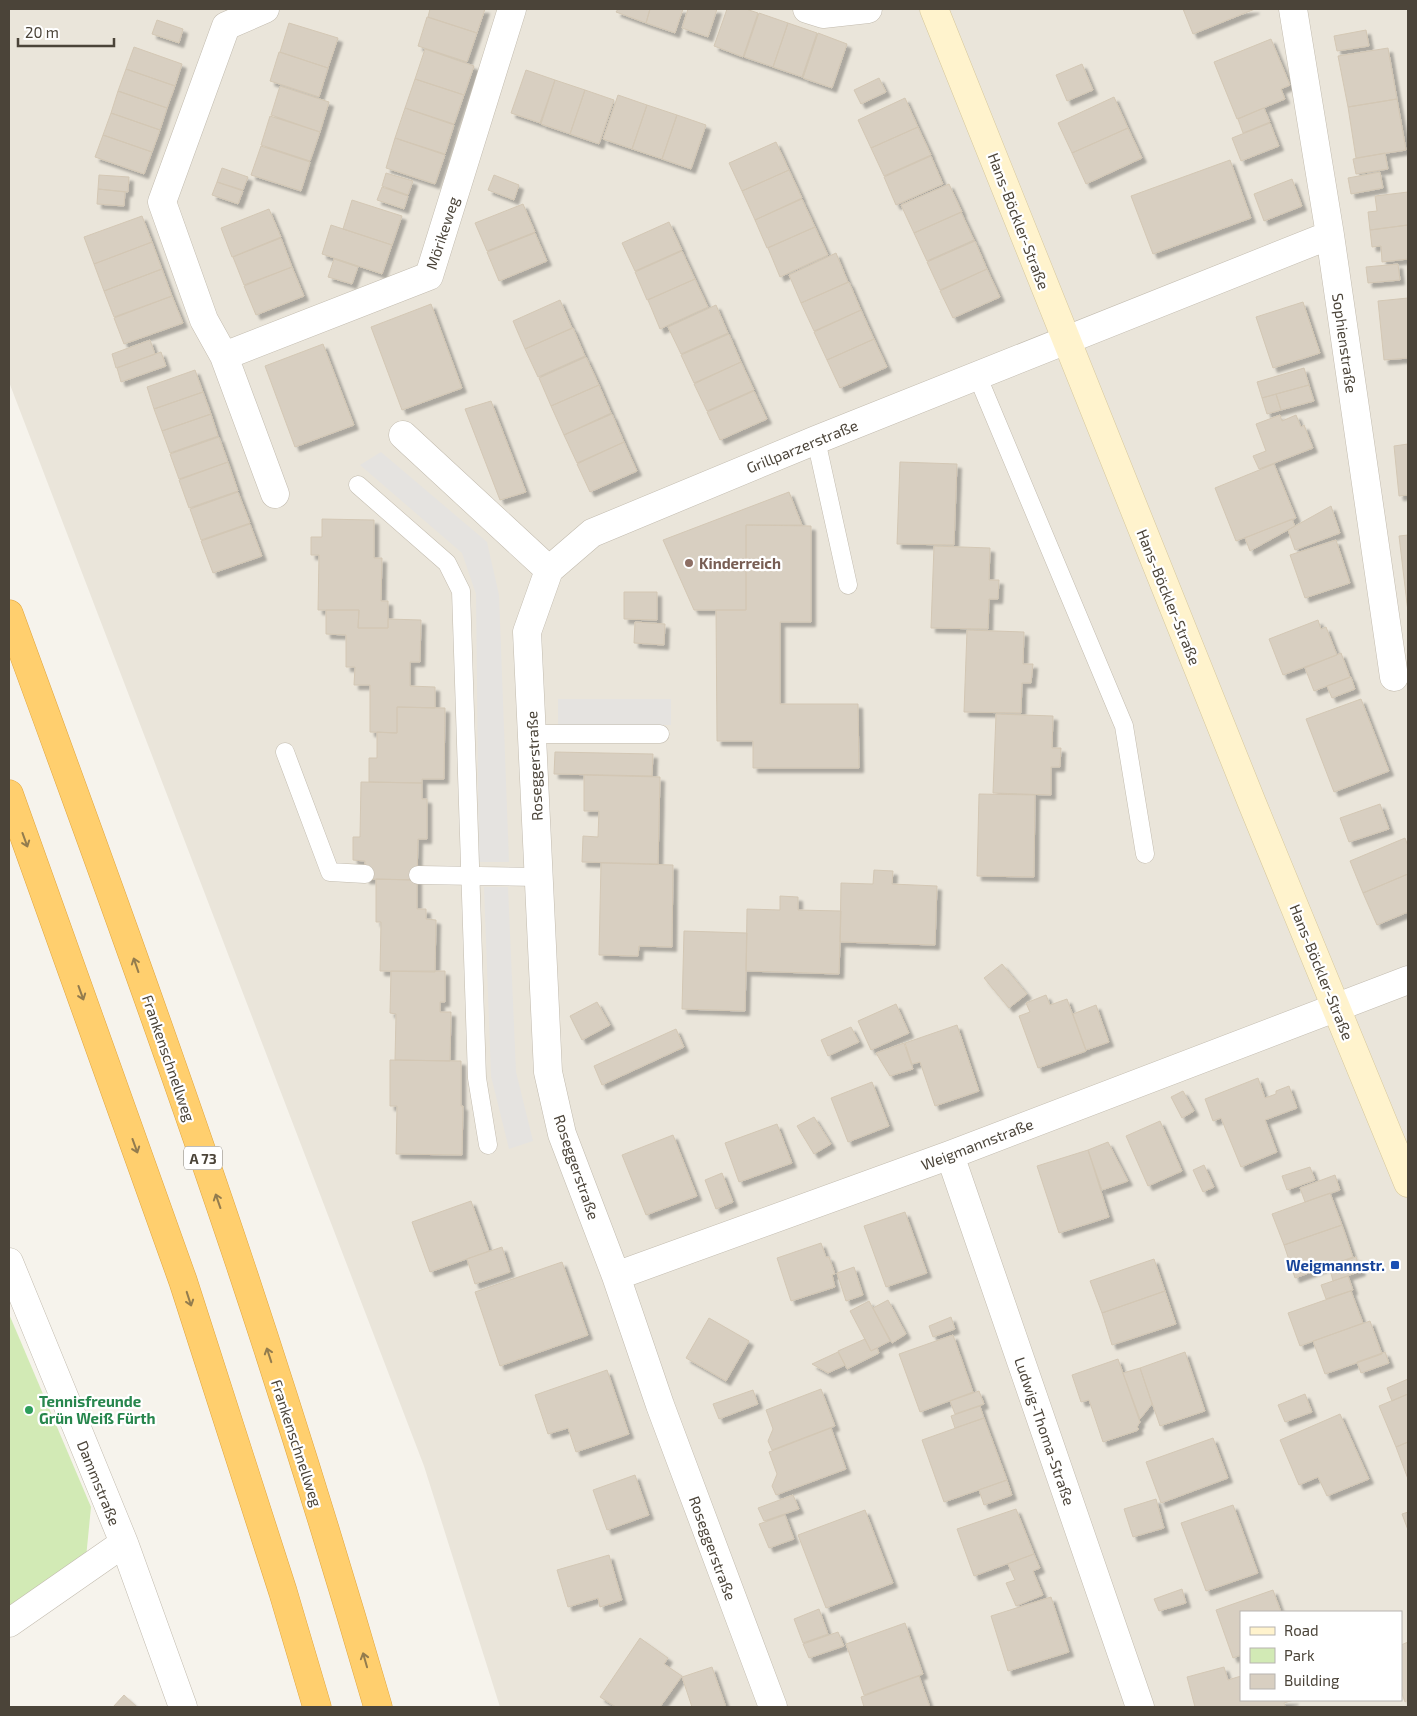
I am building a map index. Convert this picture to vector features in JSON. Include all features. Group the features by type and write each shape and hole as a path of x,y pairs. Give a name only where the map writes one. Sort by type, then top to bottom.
{"highway":[{"name":"Frankenschnellweg","path":"9,614 127,939 240,1266 344,1590 378,1707"},
{"path":"9,794 184,1281 283,1592 317,1707"}],"main road":[{"name":"Hans-Böckler-Straße","path":"934,9 1256,813 1408,1183"}],"street":[{"path":"265,9 226,26 162,202 204,320 224,356 275,494"},
{"name":"Mörikeweg","path":"224,356 429,276 512,9"},
{"path":"807,9 823,14 868,9"},
{"name":"Sophienstraße","path":"1293,9 1330,235 1394,677"},
{"name":"Grillparzerstraße","path":"549,570 592,533 816,440 1330,235"},
{"path":"403,436 549,570"},
{"name":"Roseggerstraße","path":"549,570 528,632 548,1072 562,1134 616,1276 660,1405 772,1707"},
{"name":"Weigmannstraße","path":"616,1276 950,1155 1408,980"},
{"name":"Ludwig-Thoma-Straße","path":"950,1155 1140,1707"},
{"name":"Dammstraße","path":"9,1262 124,1543 183,1707"},
{"path":"9,1623 124,1543"}],"lane":[{"path":"977,375 1124,726 1145,854"},
{"path":"816,440 848,585"},
{"path":"358,485 447,563 461,591 477,1078 488,1145"},
{"path":"532,734 660,734"},
{"path":"285,752 330,872 365,874"},
{"path":"418,875 539,877"}],"shaded area":[{"path":"9,9 1408,9 1408,1707 500,1707 424,1466 9,382"},
{"path":"381,452 487,542 499,595 509,862 479,862 476,594 462,553 360,465"},
{"path":"558,699 671,699 671,725 558,726"},
{"path":"484,887 508,887 516,1072 533,1141 509,1149 491,1076"}],"green space":[{"name":"Tennisfreunde Grün Weiß Fürth","path":"9,1314 91,1507 86,1558 9,1611"}],"building":[{"path":"430,9 485,9 477,33 428,17"},
{"path":"618,9 650,9 646,23 616,12"},
{"path":"650,9 683,9 675,33 646,23"},
{"path":"688,9 717,9 708,37 682,28"},
{"path":"727,9 746,9 758,13 743,57 714,46"},
{"path":"1183,9 1255,9 1193,34"},
{"path":"759,13 788,23 773,67 744,57"},
{"path":"427,17 477,33 467,62 418,46"},
{"path":"157,20 183,29 179,43 152,34"},
{"path":"289,23 338,38 328,68 280,52"},
{"path":"788,23 817,33 802,77 773,67"},
{"path":"1366,30 1369,46 1337,51 1334,36"},
{"path":"818,33 847,44 832,88 803,78"},
{"path":"1271,39 1290,85 1281,89 1285,99 1237,119 1214,62"},
{"path":"134,47 182,64 175,86 126,69"},
{"path":"1388,48 1397,99 1348,107 1338,56"},
{"path":"425,49 474,66 464,95 415,79"},
{"path":"279,52 328,68 319,97 270,81"},
{"path":"1082,64 1093,90 1067,101 1056,75"},
{"path":"126,69 175,86 167,108 118,91"},
{"path":"526,70 555,80 540,123 511,113"},
{"path":"879,78 886,92 861,104 854,90"},
{"path":"415,79 464,95 454,124 405,108"},
{"path":"555,80 585,90 570,134 541,124"},
{"path":"280,86 329,102 320,132 271,115"},
{"path":"585,90 614,100 599,144 570,134"},
{"path":"118,91 167,108 160,130 111,113"},
{"path":"618,95 647,105 632,149 603,139"},
{"path":"1114,97 1128,128 1072,153 1058,123"},
{"path":"905,98 918,127 871,148 858,120"},
{"path":"1397,99 1406,150 1356,158 1348,107"},
{"path":"647,105 677,115 662,159 632,149"},
{"path":"405,108 454,125 445,154 395,138"},
{"path":"1264,108 1270,122 1243,133 1238,119"},
{"path":"111,113 160,130 152,152 103,135"},
{"path":"677,115 706,125 691,169 662,159"},
{"path":"270,116 320,132 310,161 261,145"},
{"path":"1270,123 1279,146 1241,161 1232,138"},
{"path":"918,127 931,155 884,176 871,148"},
{"path":"1128,128 1142,158 1086,184 1072,153"},
{"path":"103,135 152,152 144,174 95,157"},
{"path":"395,138 445,155 435,184 386,168"},
{"path":"776,142 789,170 742,191 729,163"},
{"path":"261,146 310,162 301,191 251,175"},
{"path":"1385,153 1388,169 1356,174 1353,159"},
{"path":"931,156 943,184 896,205 884,177"},
{"path":"1230,160 1251,218 1153,254 1131,196"},
{"path":"222,168 248,177 243,190 217,182"},
{"path":"789,170 802,198 755,220 742,191"},
{"path":"1380,172 1383,188 1351,194 1348,178"},
{"path":"386,173 413,181 408,195 382,186"},
{"path":"99,175 129,177 128,192 98,189"},
{"path":"494,175 519,185 514,200 488,190"},
{"path":"1292,179 1302,206 1264,221 1254,194"},
{"path":"217,182 243,191 238,204 212,195"},
{"path":"949,184 962,212 914,233 901,205"},
{"path":"382,187 408,196 404,209 377,200"},
{"path":"98,189 125,192 124,206 97,204"},
{"path":"1408,192 1408,225 1370,230 1368,212 1377,211 1375,196"},
{"path":"802,199 815,227 767,248 755,220"},
{"path":"352,200 402,216 392,245 343,229"},
{"path":"523,204 535,232 487,251 475,223"},
{"path":"269,209 281,237 232,257 221,228"},
{"path":"961,212 974,240 927,261 914,233"},
{"path":"142,216 152,242 94,264 84,237"},
{"path":"669,222 682,250 635,271 622,243"},
{"path":"331,225 392,245 382,274 322,254"},
{"path":"1408,225 1408,259 1382,262 1381,246 1372,247 1370,230"},
{"path":"815,227 828,255 780,277 768,248"},
{"path":"535,233 547,261 499,281 487,252"},
{"path":"281,238 292,267 244,285 233,257"},
{"path":"975,241 987,269 940,290 927,262"},
{"path":"152,242 162,269 104,291 94,264"},
{"path":"682,251 695,279 647,300 635,272"},
{"path":"836,253 848,282 801,303 789,275"},
{"path":"334,259 358,267 352,284 328,277"},
{"path":"1398,264 1400,280 1368,283 1366,267"},
{"path":"292,267 304,296 256,315 244,286"},
{"path":"162,269 172,296 114,317 104,291"},
{"path":"987,269 1000,297 953,318 940,291"},
{"path":"695,279 708,307 660,329 648,300"},
{"path":"849,282 861,310 814,331 801,303"},
{"path":"172,296 183,323 124,344 114,318"},
{"path":"1408,298 1408,358 1384,360 1378,301"},
{"path":"560,300 572,328 525,349 513,321"},
{"path":"1303,302 1320,353 1273,368 1256,317"},
{"path":"431,304 462,388 402,410 371,327"},
{"path":"716,305 728,333 681,354 668,327"},
{"path":"861,310 874,339 827,360 814,332"},
{"path":"573,328 585,356 538,377 525,349"},
{"path":"729,334 741,362 694,383 681,355"},
{"path":"874,339 887,367 840,388 827,360"},
{"path":"150,340 155,354 116,368 112,354"},
{"path":"323,344 354,425 295,447 265,366"},
{"path":"161,352 166,366 121,382 117,368"},
{"path":"586,357 599,385 551,406 539,378"},
{"path":"741,362 754,390 707,411 694,384"},
{"path":"1304,368 1309,385 1262,398 1257,382"},
{"path":"195,370 203,392 154,409 147,387"},
{"path":"599,385 611,413 564,435 551,406"},
{"path":"1309,385 1314,401 1281,410 1276,394"},
{"path":"754,391 767,419 720,440 707,412"},
{"path":"203,392 211,414 162,431 154,409"},
{"path":"1276,394 1281,410 1267,414 1262,398"},
{"path":"491,401 526,492 500,500 465,409"},
{"path":"211,414 218,436 170,453 162,431"},
{"path":"612,414 624,442 577,463 564,435"},
{"path":"1280,415 1282,421 1296,415 1301,427 1304,425 1313,448 1259,469 1253,456 1266,451 1256,424"},
{"path":"219,437 228,462 179,479 170,454"},
{"path":"624,442 637,471 590,492 577,464"},
{"path":"1408,444 1408,495 1399,496 1394,446"},
{"path":"228,462 238,491 189,508 179,480"},
{"path":"900,462 957,464 954,545 897,544"},
{"path":"1274,464 1296,518 1236,541 1215,488"},
{"path":"238,492 250,523 201,540 190,509"},
{"path":"789,492 802,525 746,525 746,610 694,610 663,540"},
{"path":"1331,506 1340,533 1295,550 1288,530"},
{"path":"322,519 374,520 374,558 382,558 381,601 388,601 388,628 358,628 359,610 318,610 319,555 311,555 311,537 322,537"},
{"path":"1292,519 1295,526 1250,551 1245,538"},
{"path":"250,524 262,556 213,573 201,541"},
{"path":"746,525 811,526 811,622 780,622 780,704 858,704 859,768 753,768 753,741 717,741 716,610 746,610"},
{"path":"1408,535 1408,612 1399,536"},
{"path":"1336,540 1350,583 1305,598 1290,555"},
{"path":"934,546 990,548 989,580 999,580 998,599 989,599 988,629 931,628"},
{"path":"624,592 657,592 657,620 624,619"},
{"path":"326,610 359,610 358,628 388,628 388,619 421,620 420,662 410,662 410,686 435,687 435,708 397,707 397,733 370,732 370,685 354,685 355,667 346,667 346,635 326,634"},
{"path":"1318,620 1321,629 1326,627 1337,655 1283,675 1269,639"},
{"path":"635,622 665,624 664,645 634,643"},
{"path":"967,630 1024,632 1023,664 1033,664 1031,683 1022,683 1021,713 964,712"},
{"path":"1341,653 1350,677 1314,691 1305,668"},
{"path":"1351,677 1355,689 1332,698 1327,686"},
{"path":"1361,699 1389,771 1334,792 1306,719"},
{"path":"397,707 445,708 444,779 422,779 422,783 369,782 369,758 377,758 377,732 397,733"},
{"path":"996,714 1053,716 1052,748 1061,748 1060,767 1051,767 1051,795 993,793"},
{"path":"555,752 653,754 652,776 554,774"},
{"path":"584,775 660,777 658,864 582,862 583,836 598,837 599,811 584,811"},
{"path":"361,782 422,783 422,799 427,799 427,839 418,839 417,880 365,879 365,861 353,860 353,837 360,837"},
{"path":"979,794 1035,795 1034,877 977,876"},
{"path":"1380,804 1389,829 1349,842 1340,818"},
{"path":"1405,838 1408,846 1408,874 1363,893 1350,861"},
{"path":"601,863 673,865 672,947 639,946 638,956 599,955"},
{"path":"874,870 893,871 892,884 937,886 935,945 840,942 841,883 873,884"},
{"path":"1408,874 1408,912 1377,925 1363,893"},
{"path":"376,879 417,880 417,909 426,909 426,919 436,920 435,972 380,971 381,922 376,922"},
{"path":"780,896 798,897 798,910 841,911 839,974 746,971 747,909 780,910"},
{"path":"684,931 747,933 745,1011 682,1009"},
{"path":"1002,964 1027,994 1009,1008 984,978"},
{"path":"391,971 445,971 445,1002 440,1002 440,1012 451,1012 450,1061 395,1060 396,1014 390,1013"},
{"path":"1046,995 1050,1005 1067,999 1086,1051 1038,1068 1019,1016 1030,1012 1026,1003"},
{"path":"597,1002 610,1025 582,1040 570,1016"},
{"path":"896,1004 909,1033 871,1050 858,1021"},
{"path":"1096,1005 1109,1042 1086,1050 1073,1014"},
{"path":"957,1025 979,1091 935,1106 920,1062 912,1064 905,1043"},
{"path":"851,1027 859,1042 828,1056 821,1040"},
{"path":"676,1029 684,1047 602,1085 594,1066"},
{"path":"904,1043 913,1069 890,1076 876,1053"},
{"path":"390,1060 461,1061 461,1106 463,1106 462,1155 396,1154 397,1106 390,1106"},
{"path":"1258,1078 1265,1098 1289,1086 1297,1108 1265,1120 1277,1152 1241,1167 1221,1118 1213,1121 1205,1099"},
{"path":"872,1082 889,1126 848,1142 831,1098"},
{"path":"1183,1091 1194,1111 1182,1118 1171,1097"},
{"path":"814,1117 831,1144 814,1154 797,1126"},
{"path":"1160,1121 1182,1171 1148,1186 1126,1136"},
{"path":"777,1124 792,1163 739,1182 725,1143"},
{"path":"673,1135 697,1196 646,1215 622,1155"},
{"path":"1108,1142 1128,1181 1102,1190 1088,1150"},
{"path":"1088,1150 1109,1217 1059,1233 1037,1166"},
{"path":"1204,1165 1214,1187 1203,1192 1193,1170"},
{"path":"1310,1167 1315,1180 1287,1190 1282,1176"},
{"path":"722,1173 733,1202 716,1209 705,1180"},
{"path":"1335,1175 1340,1190 1305,1202 1300,1188"},
{"path":"1330,1193 1342,1225 1284,1245 1272,1214"},
{"path":"471,1201 489,1251 430,1272 412,1222"},
{"path":"905,1212 927,1273 886,1287 864,1226"},
{"path":"1342,1225 1353,1257 1295,1278 1284,1245"},
{"path":"821,1243 826,1257 829,1257 835,1274 832,1275 835,1287 791,1301 777,1258"},
{"path":"502,1247 510,1272 475,1284 467,1259"},
{"path":"1356,1257 1361,1271 1333,1281 1329,1266"},
{"path":"1154,1259 1165,1291 1102,1313 1090,1281"},
{"path":"562,1262 588,1335 500,1366 475,1292"},
{"path":"854,1267 863,1295 846,1301 837,1273"},
{"path":"1348,1276 1353,1290 1326,1299 1321,1285"},
{"path":"1165,1291 1176,1324 1112,1345 1102,1313"},
{"path":"1351,1291 1363,1323 1300,1346 1288,1313"},
{"path":"888,1300 906,1334 892,1343 873,1308"},
{"path":"869,1301 890,1341 871,1351 850,1311"},
{"path":"951,1317 955,1329 933,1337 929,1326"},
{"path":"709,1318 749,1341 726,1381 686,1358"},
{"path":"1370,1321 1382,1354 1325,1374 1313,1341"},
{"path":"953,1335 973,1392 920,1412 899,1354"},
{"path":"865,1339 871,1351 877,1348 879,1353 847,1369 838,1351"},
{"path":"838,1352 845,1365 828,1373 812,1364"},
{"path":"1185,1352 1205,1411 1160,1426 1140,1368"},
{"path":"1385,1352 1389,1363 1361,1373 1357,1362"},
{"path":"1118,1359 1140,1422 1137,1427 1139,1429 1103,1442 1089,1400 1081,1402 1072,1375"},
{"path":"1140,1368 1152,1404 1140,1419 1123,1373"},
{"path":"607,1370 629,1434 576,1452 568,1428 548,1434 535,1395"},
{"path":"1408,1379 1408,1394 1392,1401 1387,1388"},
{"path":"821,1389 835,1426 772,1450 768,1441 773,1429 766,1410"},
{"path":"753,1390 758,1404 719,1419 713,1404"},
{"path":"979,1391 984,1404 955,1414 950,1401"},
{"path":"1305,1394 1312,1412 1285,1422 1278,1405"},
{"path":"1408,1394 1408,1442 1396,1447 1379,1406"},
{"path":"980,1406 984,1418 955,1428 951,1416"},
{"path":"1340,1414 1369,1479 1327,1496 1318,1477 1299,1485 1280,1440"},
{"path":"984,1418 1007,1480 944,1502 922,1440"},
{"path":"831,1428 846,1469 776,1495 772,1486 777,1474 769,1452"},
{"path":"1213,1438 1228,1478 1161,1503 1146,1462"},
{"path":"1408,1442 1408,1479 1396,1447"},
{"path":"635,1475 649,1515 607,1530 593,1490"},
{"path":"1007,1480 1012,1495 984,1505 979,1490"},
{"path":"793,1495 799,1509 764,1521 758,1508"},
{"path":"1156,1499 1164,1528 1133,1537 1124,1509"},
{"path":"1233,1505 1258,1573 1206,1591 1181,1523"},
{"path":"1016,1509 1034,1554 974,1576 957,1529"},
{"path":"865,1510 893,1583 826,1608 798,1535"},
{"path":"1408,1512 1408,1530 1402,1514"},
{"path":"785,1515 794,1539 769,1548 759,1524"},
{"path":"1034,1554 1040,1568 1033,1571 1043,1595 1016,1606 1006,1583 1015,1580 1008,1564"},
{"path":"609,1555 622,1600 600,1607 598,1598 568,1607 557,1570"},
{"path":"1182,1589 1186,1603 1159,1611 1154,1599"},
{"path":"1273,1590 1281,1611 1240,1611 1240,1655 1233,1658 1216,1610"},
{"path":"1051,1597 1069,1652 1008,1671 991,1616"},
{"path":"819,1609 828,1634 803,1643 794,1619"},
{"path":"905,1623 923,1674 864,1695 846,1644"},
{"path":"838,1632 844,1646 809,1658 803,1644"},
{"path":"640,1638 668,1658 664,1664 682,1676 660,1707 616,1707 600,1697"},
{"path":"1408,1642 1408,1700 1405,1702 1402,1694 1402,1645"},
{"path":"712,1667 726,1707 692,1707 682,1677"},
{"path":"1224,1667 1228,1680 1240,1676 1240,1701 1291,1701 1284,1703 1285,1707 1195,1707 1187,1677"},
{"path":"919,1676 930,1707 864,1707 861,1697"},
{"path":"124,1695 137,1707 113,1707"}],"place":[{"name":"Kinderreich","path":"689,563"},
{"name":"Weigmannstr.","path":"1395,1265"},
{"name":"Tennisfreunde Grün Weiß Fürth","path":"29,1410"}]}
